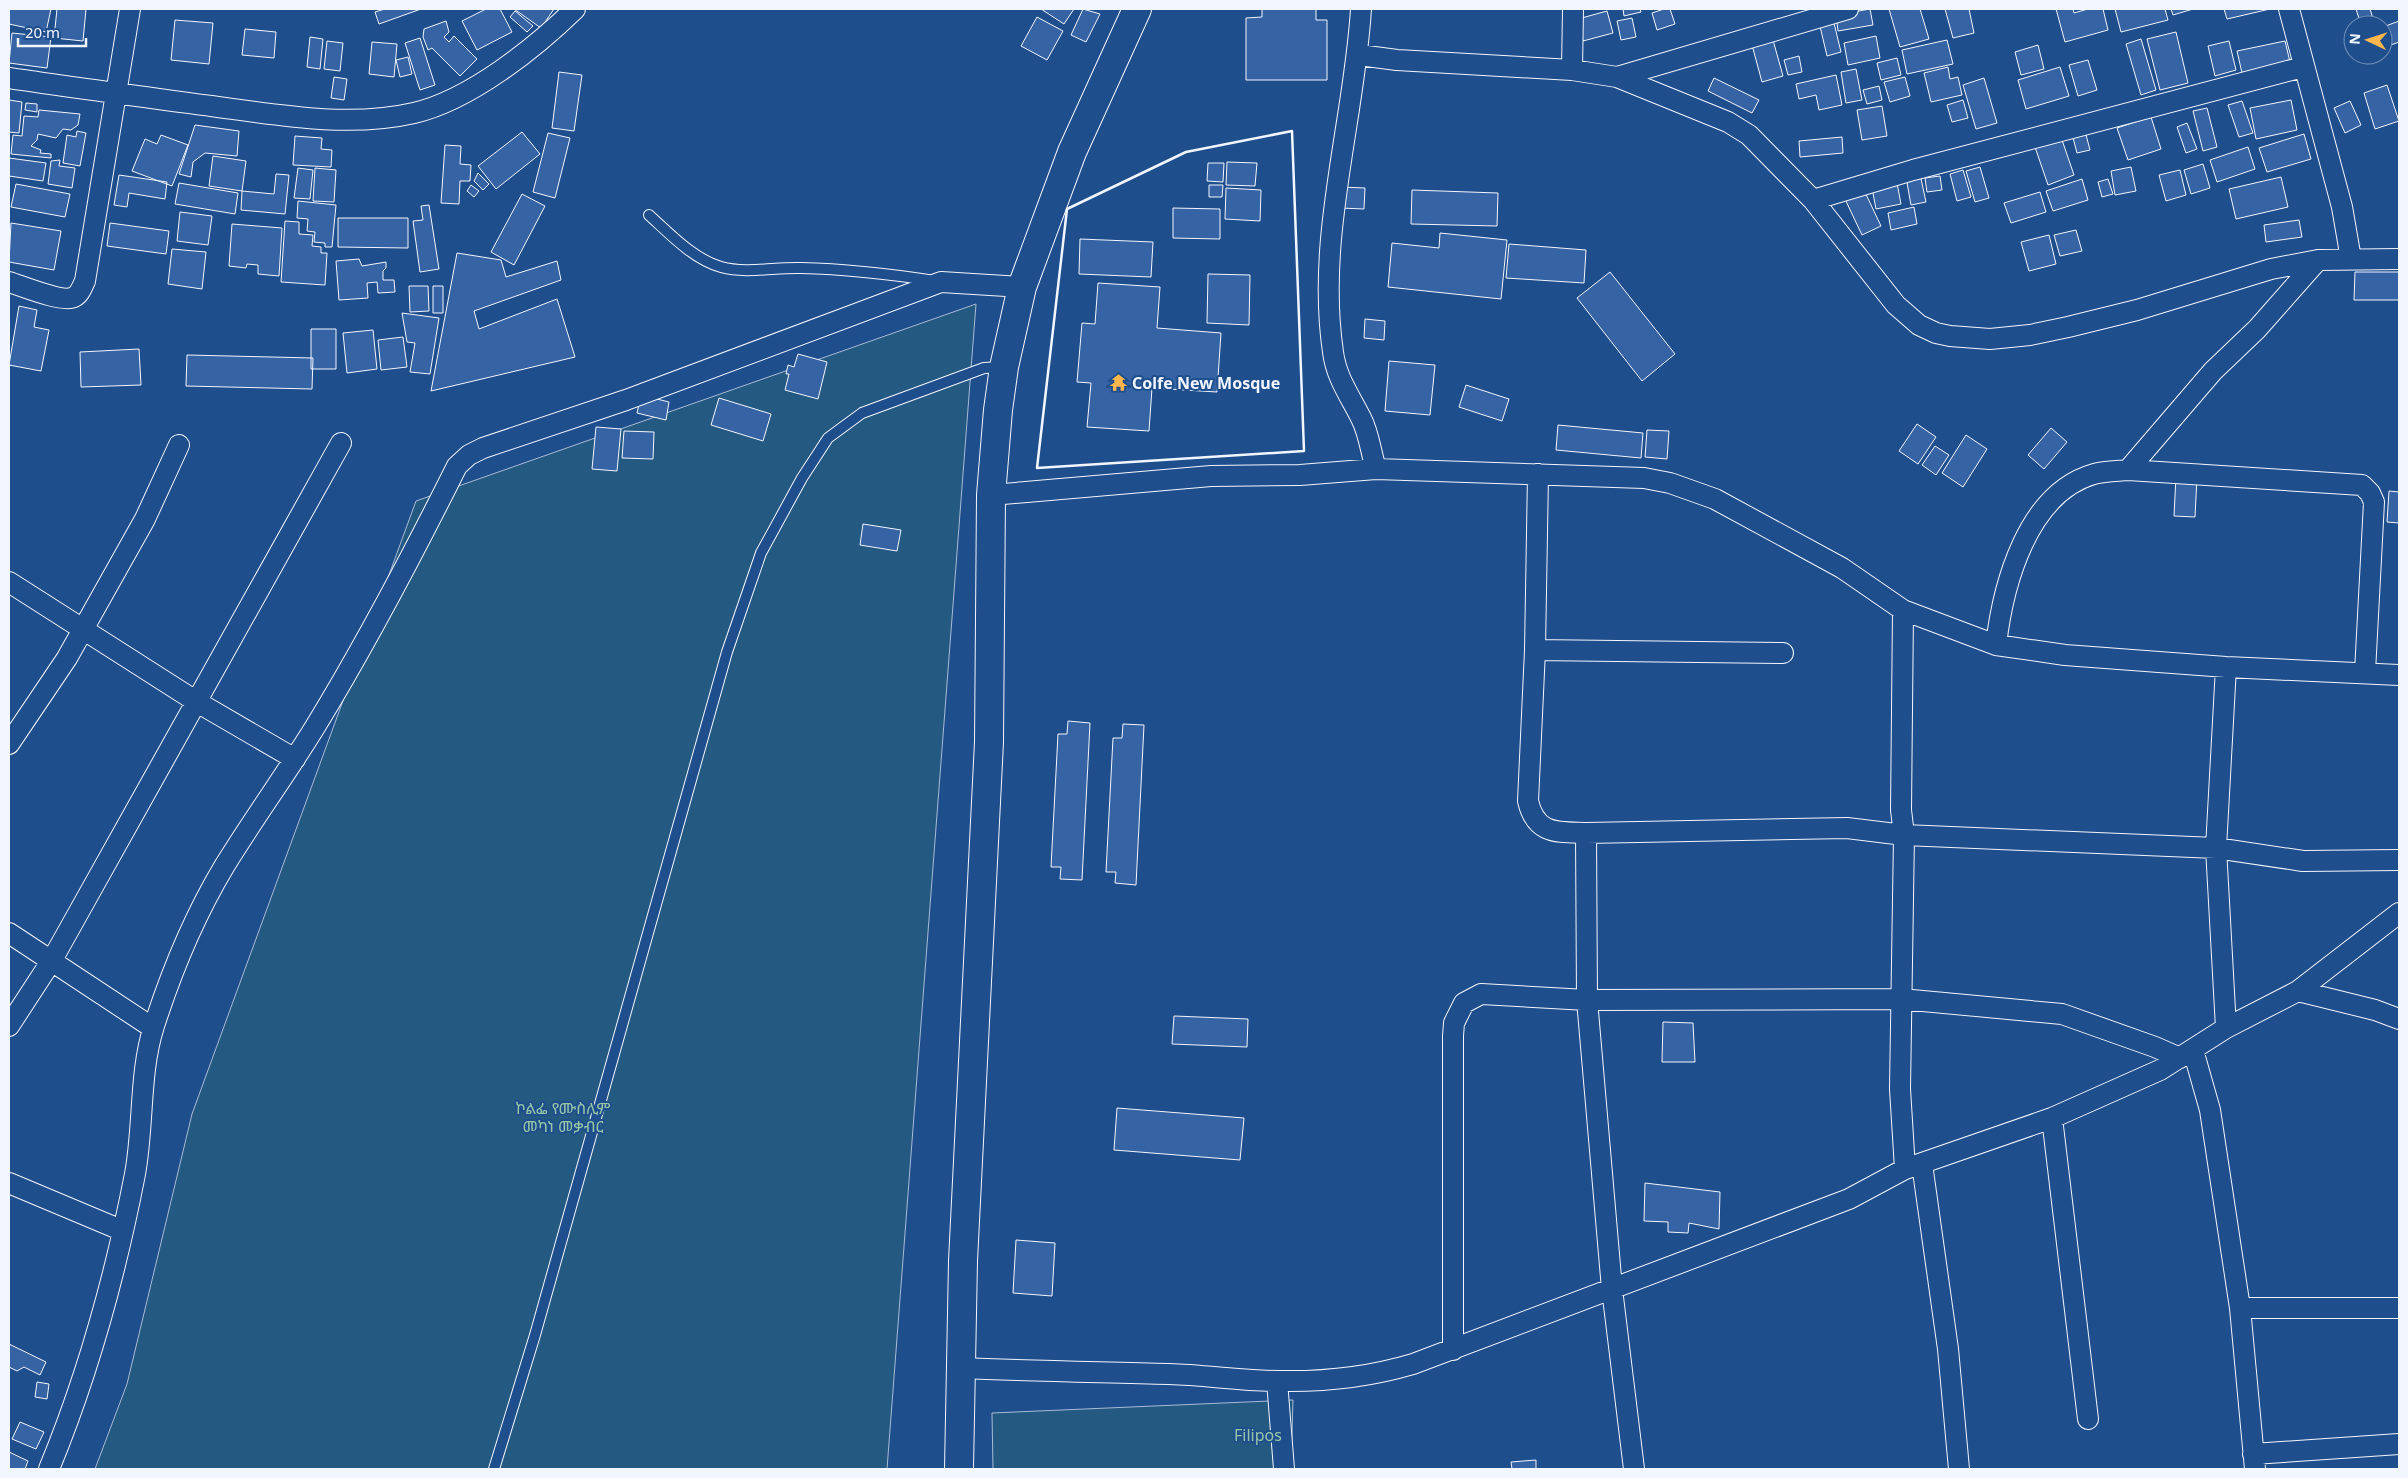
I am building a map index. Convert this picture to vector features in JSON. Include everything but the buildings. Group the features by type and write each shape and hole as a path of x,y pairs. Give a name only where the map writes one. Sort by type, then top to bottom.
{"street":[{"path":"9,282 62,298 72,298 79,293 89,268 130,9"},
{"path":"9,78 274,115 380,118 414,113 439,105 496,73 534,46 575,9"},
{"path":"959,1469 963,1261 989,742 991,495 994,449 1004,367 1022,287 1072,152 1137,9"},
{"path":"1361,9 1358,54 1332,214 1329,291 1332,352 1336,368 1346,393 1362,420 1376,469"},
{"path":"1572,70 1573,9"},
{"path":"1617,77 1848,9"},
{"path":"2289,9 2342,207 2351,259"},
{"path":"1358,54 1397,60 1572,70 1617,77 1688,104 1728,122 1749,135 1813,200 1896,305 1920,325 1936,333 1969,339 2030,335 2137,310 2271,269 2318,260 2399,259"},
{"path":"1813,200 1913,170 2303,67"},
{"path":"2128,470 2213,371 2257,329 2318,260"},
{"path":"49,1469 95,1338 135,1172 146,1064 153,1028 184,947 212,889 255,818 295,759 369,636 457,466 469,455 483,448 635,396 941,282 1022,287"},
{"path":"9,1026 52,960 198,702 341,443"},
{"path":"9,744 49,686 145,520 179,445"},
{"path":"991,495 1211,476 1300,475 1376,469 1644,478 1670,483 1708,496 1842,568 1903,610 1996,645 2065,655 2226,667 2399,675"},
{"path":"1996,645 2000,613 2016,556 2035,522 2061,491 2093,474 2128,470 2362,485 2370,493 2374,502 2365,672"},
{"path":"1538,474 1535,650 1528,801 1530,811 1536,820 1552,832 1847,828 1904,835 2216,848 2303,860 2399,860"},
{"path":"9,582 198,702 295,759"},
{"path":"1903,610 1901,810 1904,835 1900,1089 1948,1349 1959,1469"},
{"path":"1535,650 1783,653"},
{"path":"2226,667 2216,848 2226,1028"},
{"path":"1586,833 1587,1000 1612,1289 1634,1469"},
{"path":"961,1368 1075,1373 1170,1374 1277,1382 1379,1374 1453,1350 1849,1199 1914,1166 2052,1118 2160,1070 2226,1028 2298,990 2399,913"},
{"path":"9,933 153,1028"},
{"path":"2298,990 2375,1010 2399,1019"},
{"path":"1453,1350 1453,1036 1458,1013 1464,1004 1481,994 1587,1000 1901,999 2062,1014 2155,1047 2187,1054"},
{"path":"2187,1054 2210,1110 2240,1308 2254,1462 2399,1444"},
{"path":"2052,1118 2088,1419"},
{"path":"9,1183 122,1230"},
{"path":"2240,1308 2399,1308"},
{"path":"1277,1382 1284,1469"}],"lane":[{"path":"649,215 696,255 720,266 750,270 798,268 867,271 941,282"},
{"path":"494,1469 537,1326 727,652 761,553 802,478 828,438 862,413 984,368 1004,367"}],"green space":[{"name":"ኮልፌ የሙስሊም መካነ መቃብር","path":"976,304 887,1469 95,1469 127,1384 192,1114 416,501"},
{"name":"Filipos","path":"1293,1400 1291,1469 993,1469 992,1413"}],"wall":[{"path":"1292,131 1304,451 1037,468 1067,209 1186,152 1292,131"}],"place":[{"name":"Colfe New Mosque","path":"1118,383"}]}
